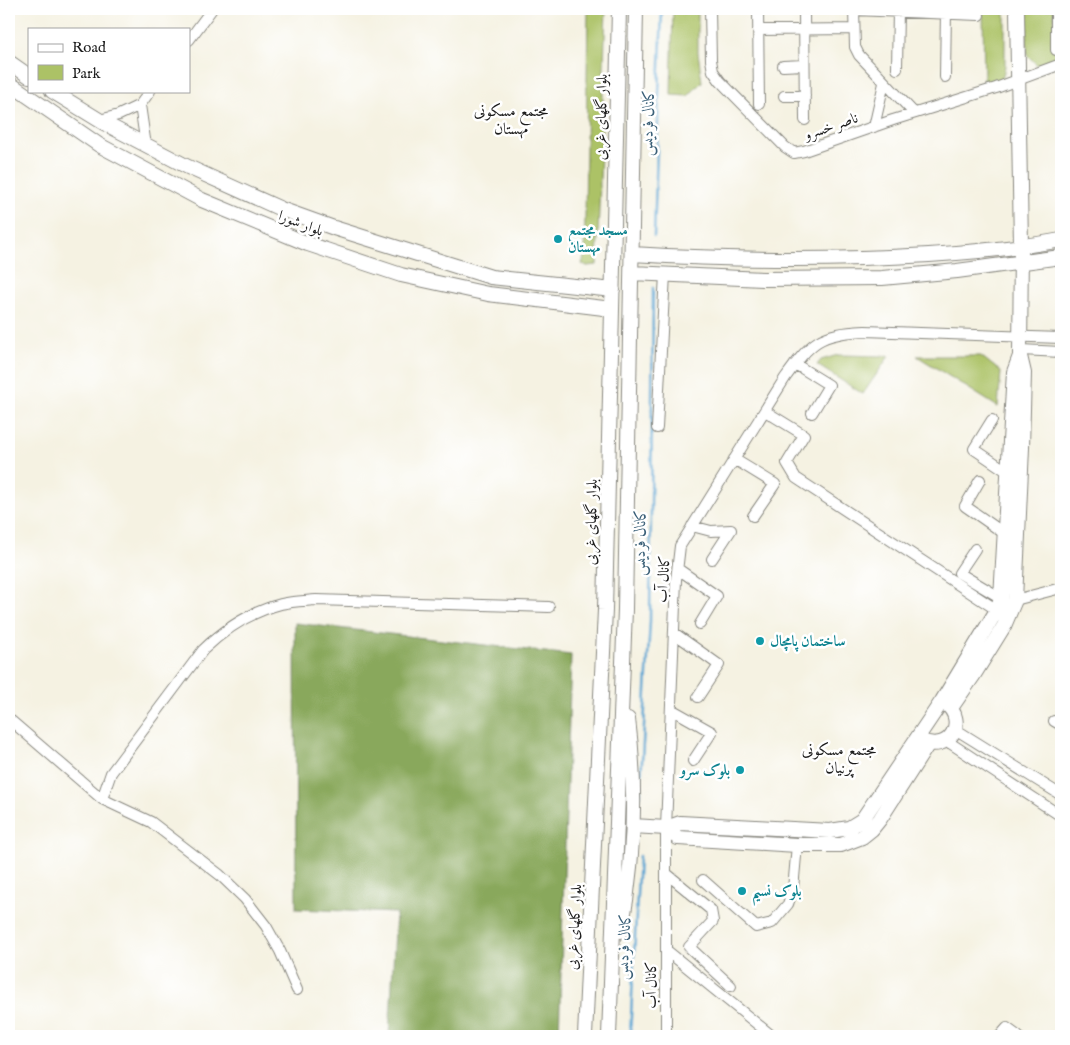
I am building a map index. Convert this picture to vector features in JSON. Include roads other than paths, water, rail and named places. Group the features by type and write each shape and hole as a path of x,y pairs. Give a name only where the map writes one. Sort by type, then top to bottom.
{"main road":[{"name":"بلوار گلهای غربی","path":"586,1036 605,610 619,9"},
{"path":"609,1036 623,675 636,9"},
{"path":"666,828 678,838 797,845 842,845 862,836 872,829 880,819 923,741 1004,603 1023,429 1024,372 1020,347 1021,246 1017,9"},
{"path":"9,62 28,75"},
{"name":"بلوار شورا","path":"9,83 107,150 202,200 308,244 401,275 488,294 612,309"},
{"name":"بلوار شورا","path":"54,92 146,146 224,184 334,228 491,277 613,290"},
{"path":"617,113 626,105 629,105 634,111"},
{"path":"632,254 764,260 837,259 956,253 1061,240"},
{"path":"664,274 660,270 659,264 666,256"},
{"path":"632,273 763,279 882,278 1061,257"},
{"path":"946,704 973,676 1004,626 1008,472 1014,372 1020,347"},
{"path":"609,460 614,468 620,469 625,467 628,461"},
{"path":"612,976 631,866 633,826 634,794 630,731 623,675"},
{"path":"923,741 940,744 947,741 955,729 956,718 946,704"},
{"path":"633,826 666,828 680,823 830,830 849,828 862,820 923,741"}],"street":[{"path":"190,39 212,9"},
{"name":"ناصر خسرو","path":"710,9 713,71 720,81 789,150 794,152 804,152 1061,64"},
{"path":"758,9 759,104"},
{"path":"804,9 805,120"},
{"path":"914,113 859,55 855,47 854,9 946,11 979,15"},
{"path":"1056,9 1056,50"},
{"path":"897,69 898,10"},
{"path":"945,77 946,11"},
{"path":"758,30 854,29"},
{"path":"783,66 804,65"},
{"path":"874,127 884,83"},
{"path":"99,120 119,115 140,105 149,92"},
{"path":"784,96 804,96"},
{"path":"140,105 146,146"},
{"path":"657,428 664,274"},
{"name":"کانال آب","path":"666,1036 666,828 674,634 680,546 795,364 804,352 825,336 843,332 865,331 1020,347"},
{"path":"1020,347 1061,338"},
{"path":"1020,347 1061,352"},
{"path":"795,364 829,386 812,413"},
{"path":"765,410 804,436 787,463 796,478 1004,603 1061,588"},
{"path":"992,420 974,449 1008,472"},
{"path":"734,459 775,484 753,516"},
{"path":"980,480 965,506 1005,534"},
{"path":"692,526 711,531 731,530 712,559"},
{"path":"975,549 959,573 1004,603"},
{"path":"678,569 717,596 700,624"},
{"path":"102,799 111,773 203,650 221,633 238,621 259,611 282,603 316,600 549,607"},
{"path":"674,634 719,665 698,697"},
{"path":"671,709 712,732 693,761"},
{"path":"9,719 102,799 151,822 220,874 245,899 266,926 280,951 297,990"},
{"path":"955,729 1061,795"},
{"path":"947,741 1061,816"},
{"path":"703,880 756,927 772,923 788,904 793,889 797,845"},
{"path":"667,874 711,910 712,921 689,947 731,986"},
{"path":"666,950 772,1036"},
{"path":"1000,1036 1007,1028 1018,1036"}],"waterway":[{"name":"کانال فردیس","path":"654,236 662,9"},
{"name":"کانال فردیس","path":"640,796 650,621 653,288"},
{"name":"کانال فردیس","path":"630,1036 639,856"}],"place":[{"name":"مسجد مجتمع مهستان","path":"558,239"},
{"name":"ساختمان پامچال","path":"760,641"},
{"name":"بلوک سرو","path":"740,770"},
{"name":"بلوک نسیم","path":"742,891"}],"district":[{"name":"مجتمع مسکونی مهستان","path":"511,119"},
{"name":"مجتمع مسکونی پرنیان","path":"839,758"}]}
